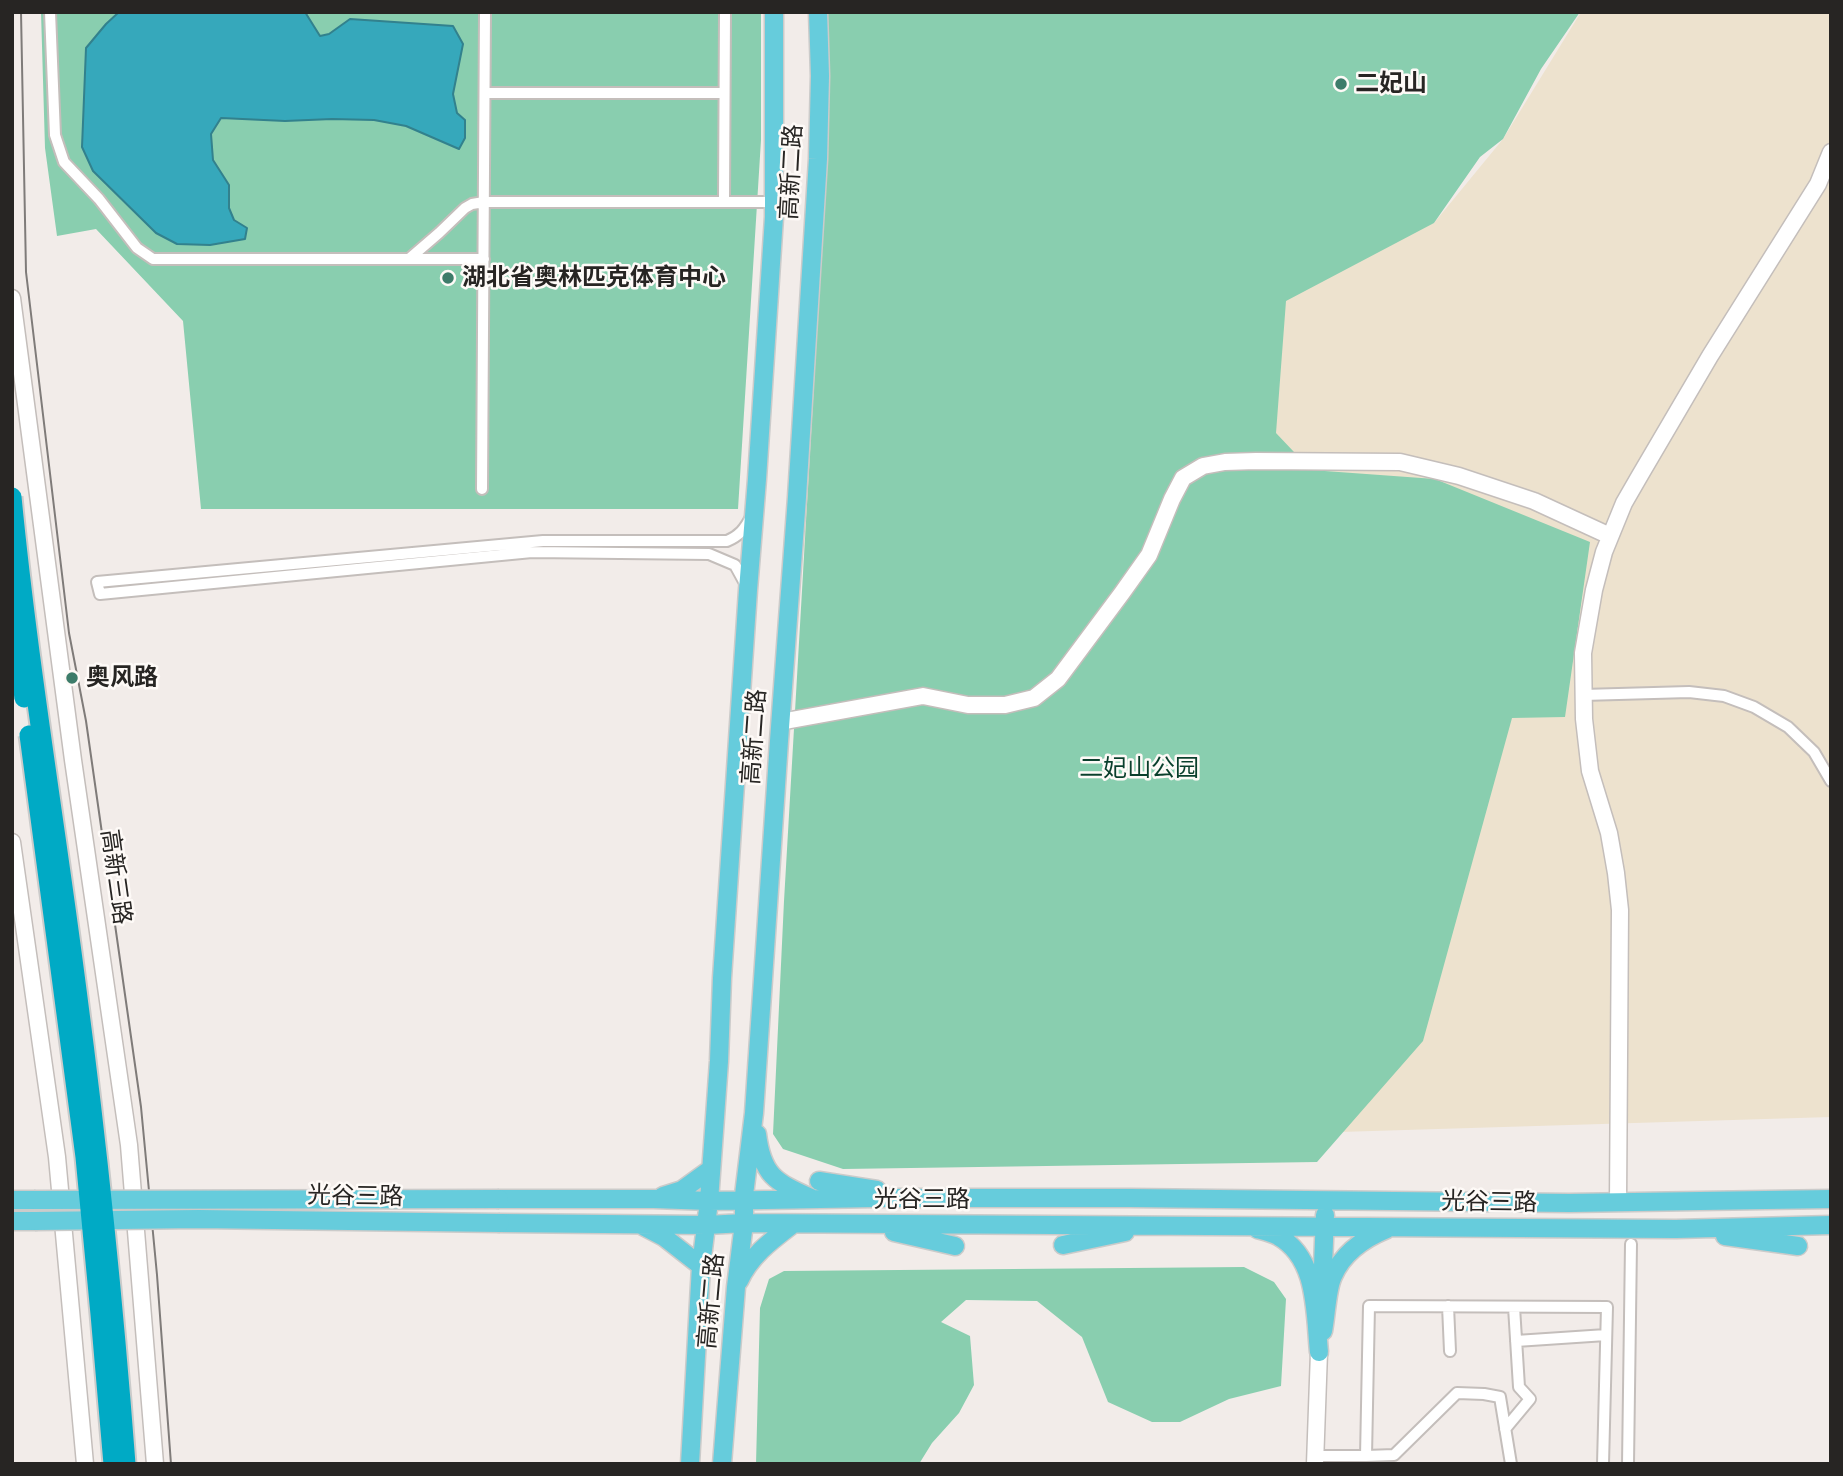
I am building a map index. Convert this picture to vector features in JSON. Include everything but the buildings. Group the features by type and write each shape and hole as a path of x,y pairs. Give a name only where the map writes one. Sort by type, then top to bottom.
{"highway":[{"path":"12,497 98,1155 126,1464"},
{"path":"12,612 85,1157 113,1464"}],"main road":[{"name":"高新二路","path":"690,1464 701,1266 709,1201 774,202 774,12"},
{"name":"高新二路","path":"722,1464 736,1287 754,1113 796,510 818,159 818,12"},
{"path":"754,1113 759,1150 765,1167 778,1182 814,1199"},
{"path":"654,1199 682,1189 711,1169"},
{"path":"819,1181 929,1198"},
{"path":"1776,1200 1831,1185"},
{"name":"光谷三路","path":"12,1200 709,1201 1130,1198 1618,1202 1831,1199"},
{"path":"1319,1352 1325,1201"},
{"name":"光谷三路","path":"12,1221 199,1219 707,1225 1247,1225 1676,1229 1831,1225"},
{"path":"640,1224 664,1237 701,1266"},
{"path":"736,1287 757,1254 793,1224"},
{"path":"860,1224 955,1245"},
{"path":"1063,1245 1160,1225"},
{"path":"1247,1225 1278,1237 1294,1249 1309,1272 1319,1352"},
{"path":"1319,1352 1333,1277 1348,1254 1370,1236 1394,1226"},
{"path":"1676,1229 1798,1246"}],"street":[{"path":"50,12 55,135 64,162 137,248 153,258 484,259"},
{"path":"482,489 485,12"},
{"path":"724,201 725,12"},
{"path":"485,93 724,93"},
{"path":"1618,1202 1620,910 1609,833 1590,771 1583,695 1583,653 1594,590 1604,552 1624,503 1710,356 1818,184 1831,152"},
{"path":"410,258 465,208 484,202 774,202"},
{"name":"高新三路","path":"12,298 73,760 129,1145 155,1464"},
{"path":"780,722 923,696 968,705 1005,705 1034,698 1058,678 1122,593 1149,555 1183,478 1203,466 1256,461 1400,463 1459,476 1534,501 1610,536"},
{"path":"748,590 735,565 709,554 584,551 532,552 100,594 97,582 543,541 727,541 737,537 747,526 755,509"},
{"path":"1583,695 1689,692 1724,696 1754,707 1788,727 1814,752 1831,781"},
{"path":"12,842 57,1157 85,1464"},
{"path":"1628,1464 1631,1244"},
{"path":"1366,1457 1369,1306 1607,1307 1603,1464"},
{"path":"1448,1307 1450,1351"},
{"path":"1506,1429 1530,1399 1519,1387 1514,1307"},
{"path":"1516,1341 1606,1335"},
{"path":"1319,1352 1315,1460 1394,1455 1457,1393 1500,1397 1511,1464"},
{"path":"1394,1455 1403,1464"}],"shaded area":[{"path":"1581,12 1831,12 1831,1117 783,1149 818,159 845,160 1215,269 1434,223 1503,139"}],"green space":[{"name":"湖北省奥林匹克体育中心","path":"41,12 761,12 761,140 738,509 201,509 183,321 96,229 57,236 45,148"},
{"name":"二妃山公园","path":"824,12 1580,12 1541,69 1503,139 1480,157 1434,223 1286,301 1276,433 1311,470 1435,479 1590,542 1565,717 1512,718 1423,1041 1317,1162 843,1169 783,1149 773,1134 829,125"},
{"path":"1244,1267 1274,1282 1286,1299 1281,1386 1229,1399 1180,1422 1152,1422 1108,1402 1082,1337 1037,1301 966,1300 941,1322 970,1336 974,1385 959,1413 932,1443 919,1464 756,1464 760,1308 769,1279 784,1271"}],"water":[{"path":"119,12 305,12 320,36 329,34 350,19 453,26 463,44 453,94 457,113 465,120 465,138 459,149 406,126 374,120 285,121 221,118 211,134 213,160 229,185 229,208 234,220 247,228 245,239 210,245 177,244 156,233 93,171 82,147 86,48"}],"tram line":[{"path":"21,12 26,272 69,633 86,721 141,1107 171,1464"}],"place":[{"name":"二妃山","path":"1341,84"},
{"name":"湖北省奥林匹克体育中心","path":"448,278"},
{"name":"奥风路","path":"72,678"}]}
